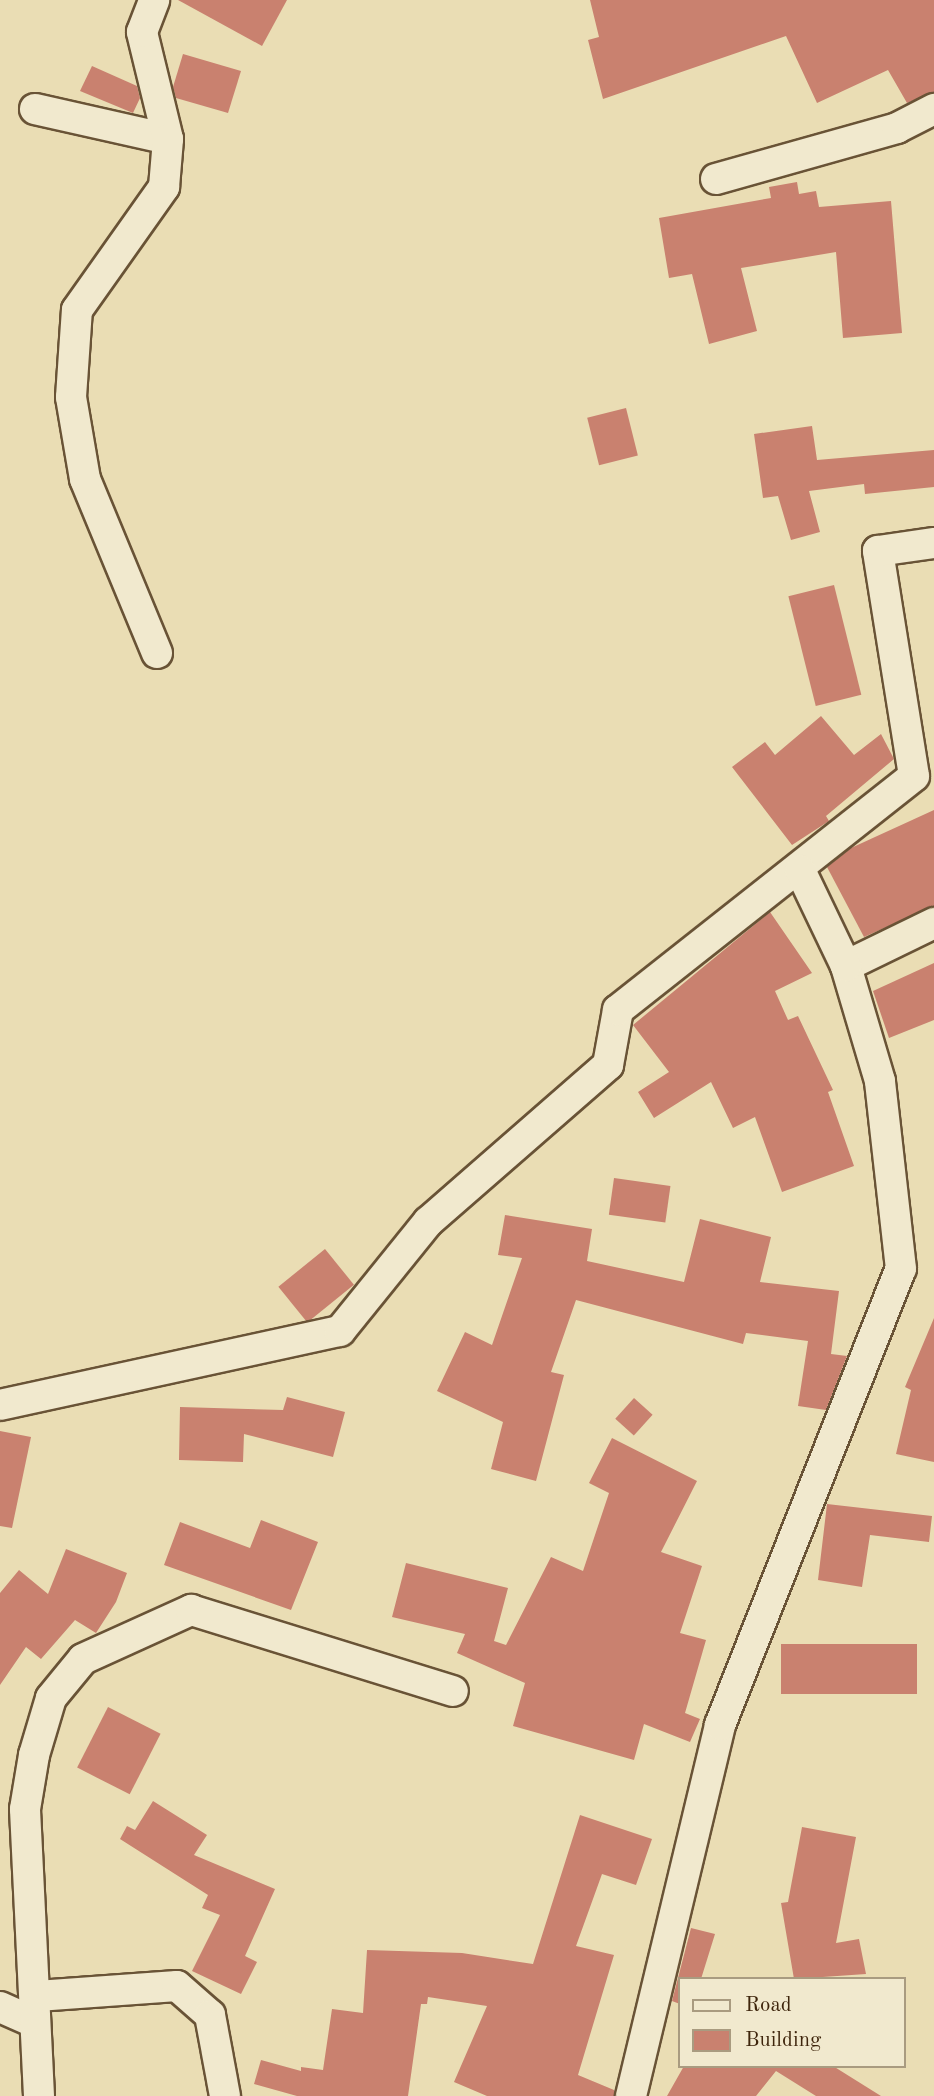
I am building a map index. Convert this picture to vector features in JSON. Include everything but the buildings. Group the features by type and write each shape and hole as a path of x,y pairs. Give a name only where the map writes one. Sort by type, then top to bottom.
{"street":[{"path":"155,0 142,32 168,139 164,187 77,310 71,397 85,479 157,653"},
{"path":"35,109 168,139"},
{"path":"716,179 897,128 934,109"},
{"path":"0,1405 340,1331 428,1222 608,1065 618,1010 800,870 914,776 878,551 934,543"},
{"path":"631,2096 720,1725 901,1269 880,1082 846,966 800,870"},
{"path":"846,966 934,923"},
{"path":"39,2096 25,1809 34,1755 51,1698 83,1659 191,1610 453,1690"},
{"path":"0,2007 35,2009 177,1986 210,2015 225,2096"}]}
